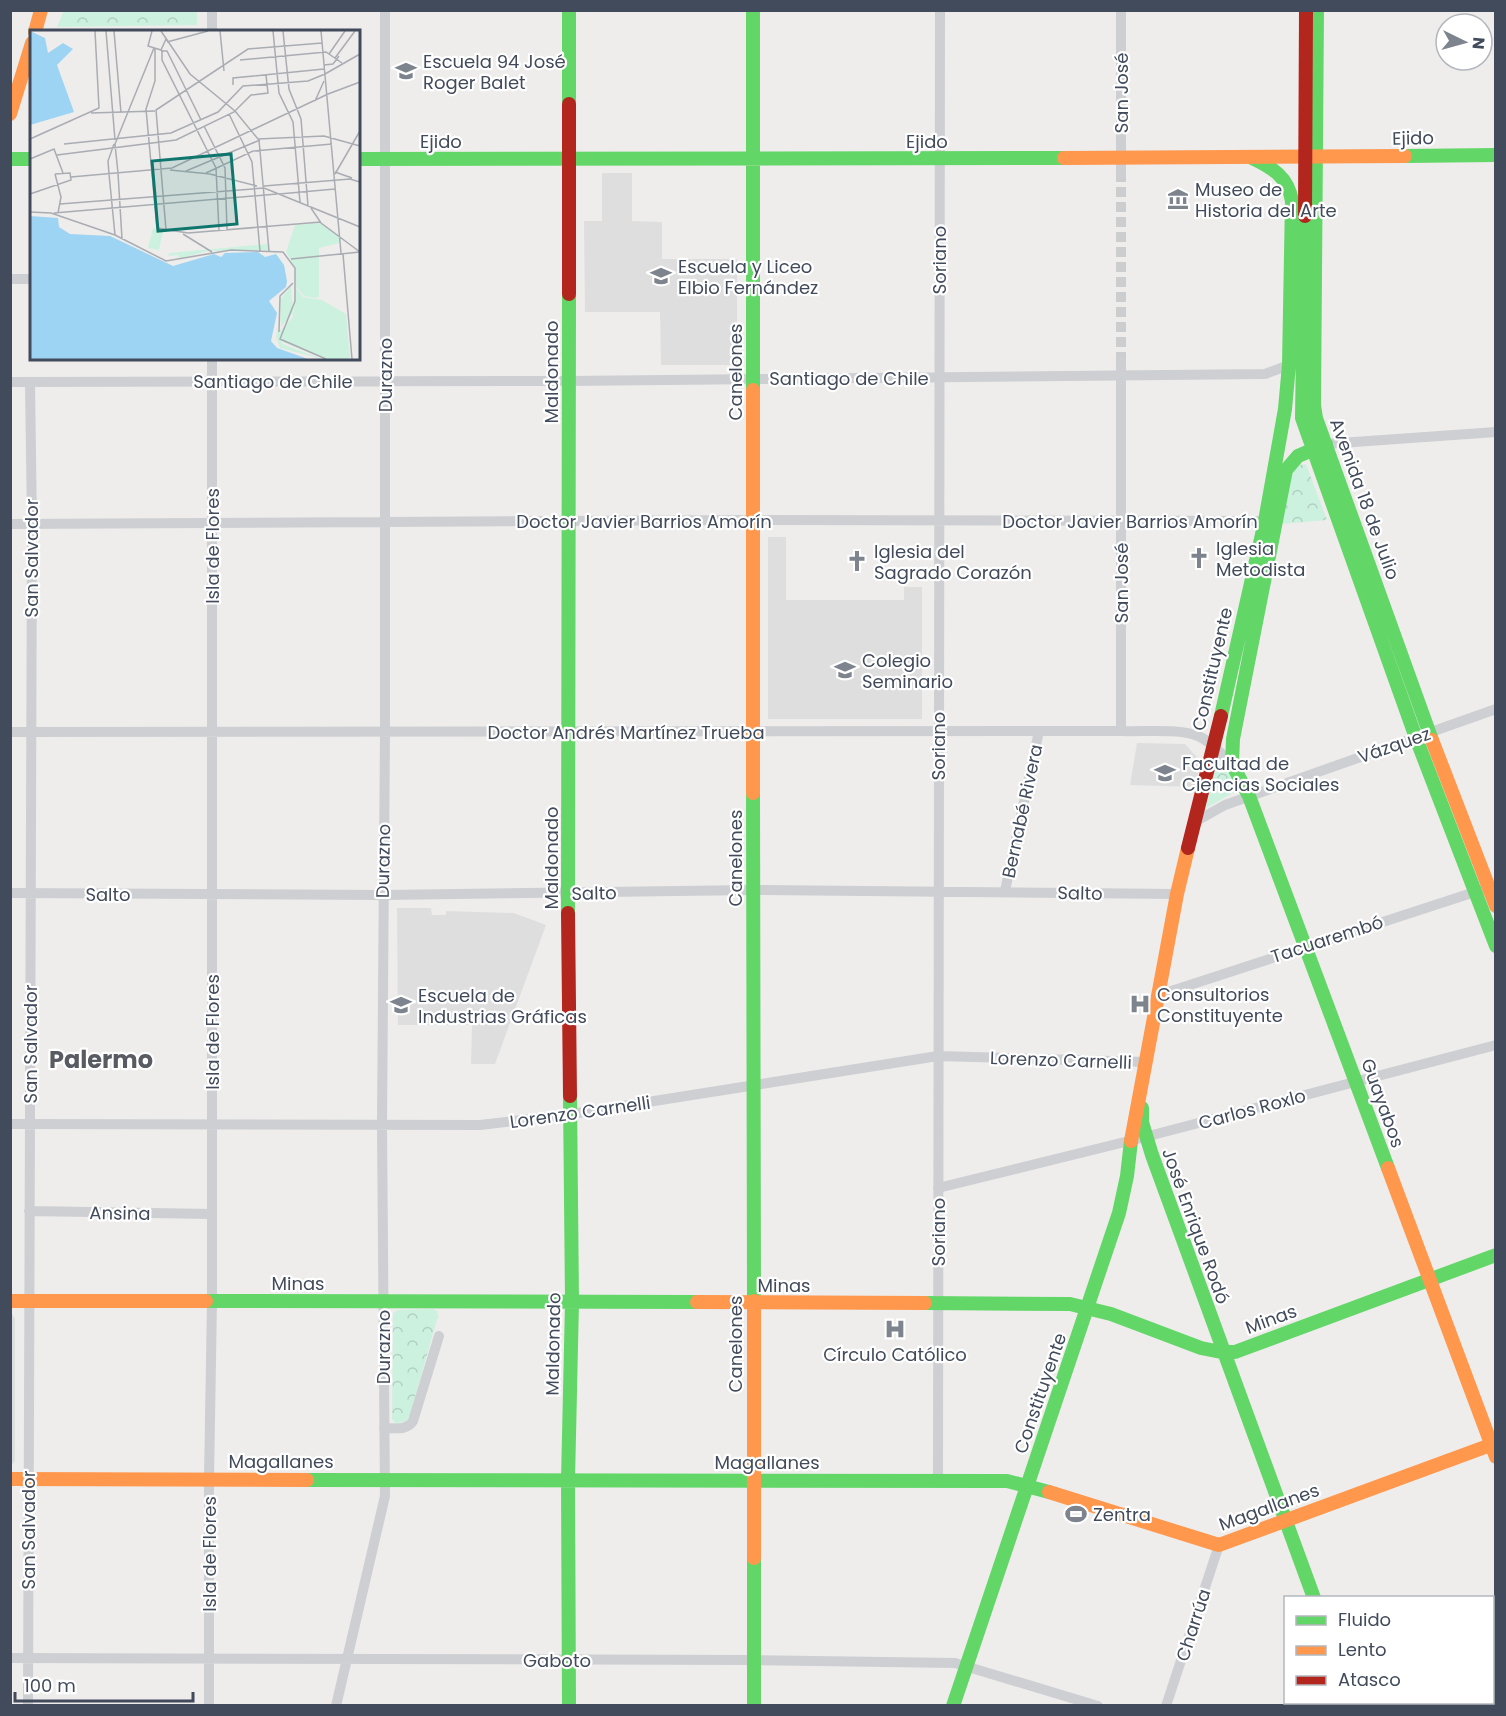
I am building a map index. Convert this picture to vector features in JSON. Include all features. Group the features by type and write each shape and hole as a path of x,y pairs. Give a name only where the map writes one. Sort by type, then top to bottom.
{"street":[{"path":"36,30 41,10"},
{"path":"212,10 212,30"},
{"name":"Durazno","path":"336,1706 385,1496 382,1125 386,381 385,10"},
{"name":"Maldonado","path":"568,1706 568,1480 572,1302 572,1114 568,893 569,10"},
{"name":"Canelones","path":"753,10 754,1706"},
{"name":"Soriano","path":"938,1482 940,10"},
{"name":"San José","path":"1121,10 1121,175"},
{"name":"Avenida 18 de Julio","path":"1306,10 1312,157 1314,405 1320,446 1422,735 1486,888 1496,906"},
{"name":"Avenida 18 de Julio","path":"1317,10 1312,157 1305,220 1302,418 1320,446"},
{"path":"10,114 30,49"},
{"name":"Ejido","path":"360,159 1252,158 1496,155"},
{"name":"Avenida 18 de Julio","path":"1252,158 1277,171 1298,199 1305,220"},
{"path":"10,159 30,159"},
{"path":"1289,364 1291,189"},
{"path":"1290,245 1305,220"},
{"path":"10,279 30,279"},
{"name":"Isla de Flores","path":"209,1706 212,1301 212,360"},
{"name":"San José","path":"1121,362 1121,731"},
{"name":"Constituyente","path":"1232,764 1233,739 1271,521 1289,364"},
{"name":"Santiago de Chile","path":"10,382 569,381 1265,374 1289,364"},
{"name":"San Salvador","path":"28,1706 32,524 30,383"},
{"path":"1320,446 1496,432"},
{"name":"Constituyente","path":"953,1706 1119,1214 1177,894 1271,521 1286,470 1291,462 1299,453 1320,446"},
{"name":"Doctor Javier Barrios Amorín","path":"10,524 753,520 1271,521"},
{"name":"Vázquez","path":"1194,823 1225,805 1496,709"},
{"name":"Bernabé Rivera","path":"1005,891 1039,731"},
{"name":"Doctor Andrés Martínez Trueba","path":"10,732 1121,731 1185,733 1198,736 1213,746 1232,764"},
{"name":"Guayabos","path":"1232,764 1249,796 1494,1448"},
{"name":"Avenida 18 de Julio","path":"1486,888 1496,946"},
{"name":"Tacuarembó","path":"1159,995 1486,888"},
{"name":"Salto","path":"10,894 383,895 753,890 1177,894"},
{"name":"Carlos Roxlo","path":"938,1188 1131,1141 1496,1045"},
{"name":"Lorenzo Carnelli","path":"10,1124 480,1125 572,1114 938,1056 1146,1062"},
{"name":"Constituyente","path":"1141,1087 1145,1137"},
{"name":"José Enrique Rodó","path":"1145,1137 1222,1353 1313,1596"},
{"name":"Ansina","path":"29,1211 212,1214"},
{"name":"Minas","path":"10,1301 1070,1304 1222,1353 1235,1352 1496,1255"},
{"path":"384,1428 404,1428 413,1420 439,1336"},
{"name":"Magallanes","path":"10,1479 1007,1481 1027,1485 1219,1545 1494,1448"},
{"name":"Charrúa","path":"1166,1706 1219,1545"},
{"name":"Gaboto","path":"10,1658 753,1660 955,1663 1098,1706"}],"shaded area":[{"name":"Escuela y Liceo Elbio Fernández","path":"602,173 632,173 632,221 662,222 662,259 737,259 737,365 661,365 660,312 585,312 584,221 602,221"},
{"name":"Colegio Seminario","path":"768,537 786,537 786,600 904,600 904,587 922,587 922,719 768,719"},
{"name":"Facultad de Ciencias Sociales","path":"1137,743 1185,744 1201,762 1195,787 1130,785"},
{"path":"397,908 431,908 432,915 446,915 446,911 514,913 546,925 495,1064 471,1064 472,1025 398,1025"},
{"path":"11,1313 15,1318 15,1461 11,1466"}],"green space":[{"path":"64,10 197,11 197,25 57,27"},
{"path":"1306,464 1327,520 1282,524 1291,475 1299,465"},
{"path":"1217,760 1230,774 1238,790 1206,808"},
{"path":"433,1309 437,1311 438,1316 410,1415 406,1421 396,1424 392,1419 393,1314 397,1310"}],"tunnel":[{"path":"1121,175 1121,362"}],"traffic: fast":[{"path":"569,10 569,104"},
{"path":"753,10 753,390"},
{"path":"1317,10 1314,405 1316,418 1432,740"},
{"path":"1405,156 1496,155"},
{"path":"360,159 1064,158"},
{"path":"1221,716 1265,521 1285,409 1289,365 1292,201 1283,179 1252,158"},
{"path":"10,159 30,159"},
{"path":"1305,216 1302,418 1416,738 1496,946"},
{"path":"568,913 569,294"},
{"path":"1326,444 1298,456 1286,470 1233,739 1232,764 1249,796 1388,1168"},
{"path":"753,793 754,1301"},
{"path":"569,1706 568,1480 572,1302 570,1096"},
{"path":"1142,1108 1142,1122 1152,1155 1313,1596"},
{"path":"953,1706 1119,1213 1127,1176 1131,1141"},
{"path":"925,1303 1070,1304 1111,1314 1201,1348 1235,1352 1496,1255"},
{"path":"206,1301 697,1302"},
{"path":"307,1480 1007,1481 1049,1492"},
{"path":"754,1558 754,1706"}],"traffic: slow":[{"path":"36,30 41,10"},
{"path":"10,114 30,49"},
{"path":"1064,158 1405,156"},
{"path":"753,390 753,793"},
{"path":"1432,740 1496,906"},
{"path":"1131,1141 1177,894 1188,848"},
{"path":"1388,1168 1496,1457"},
{"path":"10,1301 206,1301"},
{"path":"754,1301 754,1558"},
{"path":"697,1302 925,1303"},
{"path":"1049,1492 1219,1545 1496,1443"},
{"path":"10,1479 307,1480"}],"traffic: jam":[{"path":"1305,216 1306,10"},
{"path":"569,104 569,294"},
{"path":"1188,848 1221,716"},
{"path":"568,913 570,1096"}],"place":[{"name":"Escuela 94 José Roger Balet","path":"406,71"},
{"name":"Museo de Historia del Arte","path":"1178,199"},
{"name":"Escuela y Liceo Elbio Fernández","path":"661,276"},
{"name":"Iglesia Metodista","path":"1199,558"},
{"name":"Iglesia del Sagrado Corazón","path":"857,561"},
{"name":"Colegio Seminario","path":"845,670"},
{"name":"Facultad de Ciencias Sociales","path":"1165,773"},
{"name":"Consultorios Constituyente","path":"1140,1004"},
{"name":"Escuela de Industrias Gráficas","path":"401,1005"},
{"name":"Círculo Católico","path":"895,1329"},
{"name":"Zentra","path":"1076,1514"}],"district":[{"name":"Palermo","path":"101,1059"}]}
